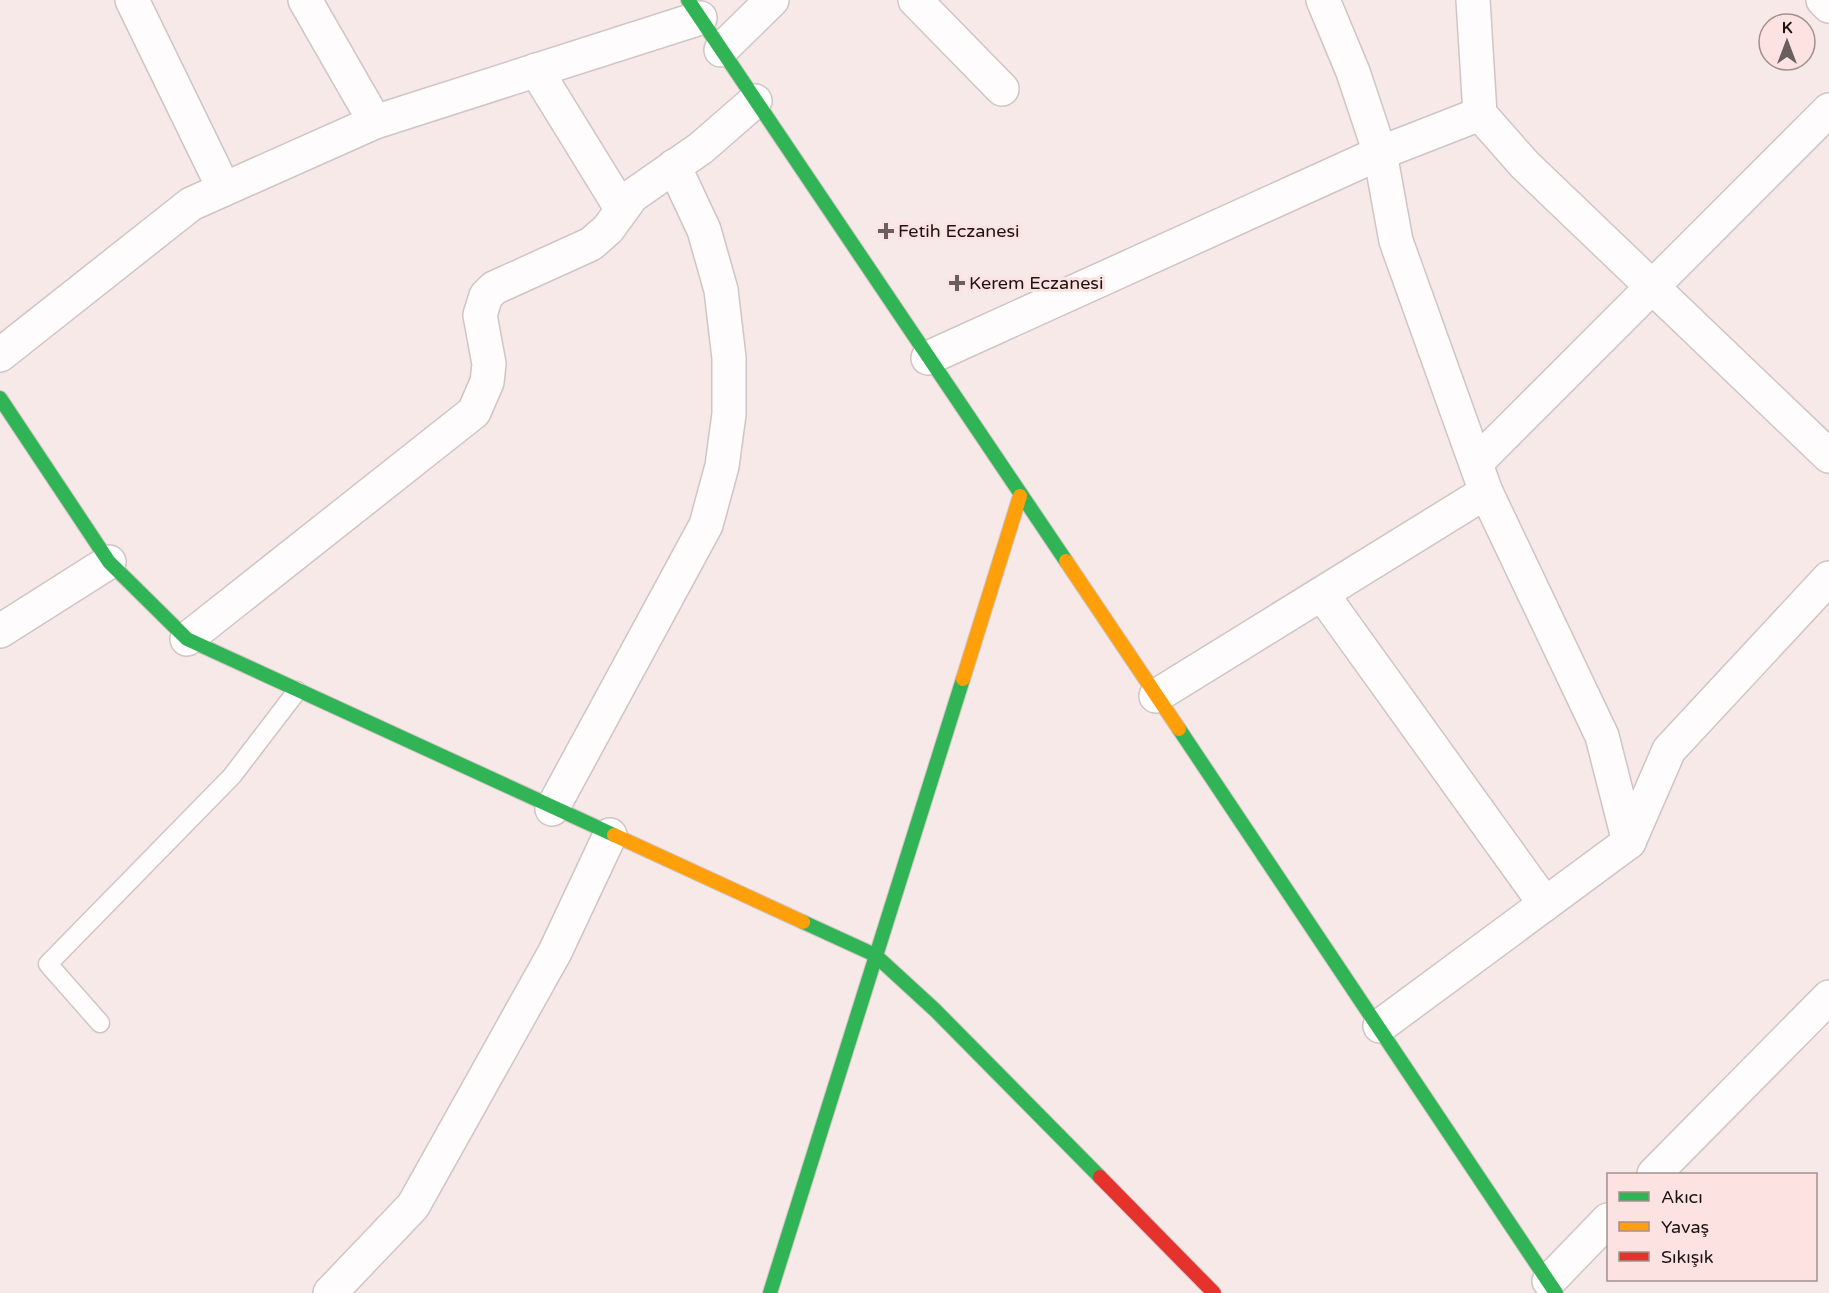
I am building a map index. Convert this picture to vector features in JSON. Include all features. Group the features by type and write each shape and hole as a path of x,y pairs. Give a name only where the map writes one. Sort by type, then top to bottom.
{"street":[{"path":"132,0 224,189"},
{"path":"721,50 772,0"},
{"path":"915,0 1002,89"},
{"path":"1323,0 1353,72 1380,153 1396,241 1481,478 1602,736 1629,842"},
{"path":"1473,0 1480,114 1526,165 1829,456"},
{"path":"1823,0 1829,6"},
{"path":"310,2 375,122"},
{"path":"0,356 191,204 375,122 536,70 694,9 1020,496 1380,1026 1552,1287 1607,1222"},
{"path":"536,70 621,208"},
{"path":"187,639 474,412 488,382 489,364 480,315 486,296 494,288 591,244 608,229 621,208 632,196 700,148 755,101"},
{"path":"1156,696 1323,594 1481,478 1652,286 1829,110"},
{"path":"928,358 1380,153 1480,114"},
{"path":"552,809 706,525 722,466 729,414 729,358 721,290 704,230 674,166"},
{"path":"0,398 109,562 187,639 552,809 875,955 935,1010 1214,1293"},
{"path":"770,1293 1020,496"},
{"path":"0,631 109,562"},
{"path":"1380,1026 1629,842 1669,750 1829,578"},
{"path":"1323,594 1545,904"},
{"path":"330,1293 413,1206 555,952 610,835"},
{"path":"1655,1173 1829,997"}],"lane":[{"path":"100,1023 48,964 232,777 297,691"}],"traffic: fast":[{"path":"688,0 1066,561"},
{"path":"0,398 109,562 187,639 614,835"},
{"path":"770,1293 963,679"},
{"path":"1179,729 1556,1293"},
{"path":"803,922 875,955 935,1010 1100,1177"}],"traffic: slow":[{"path":"963,679 1020,496"},
{"path":"1066,561 1179,729"},
{"path":"614,835 803,922"}],"traffic: jam":[{"path":"1100,1177 1214,1293"}],"place":[{"name":"Fetih Eczanesi","path":"886,231"},
{"name":"Kerem Eczanesi","path":"957,283"}]}
